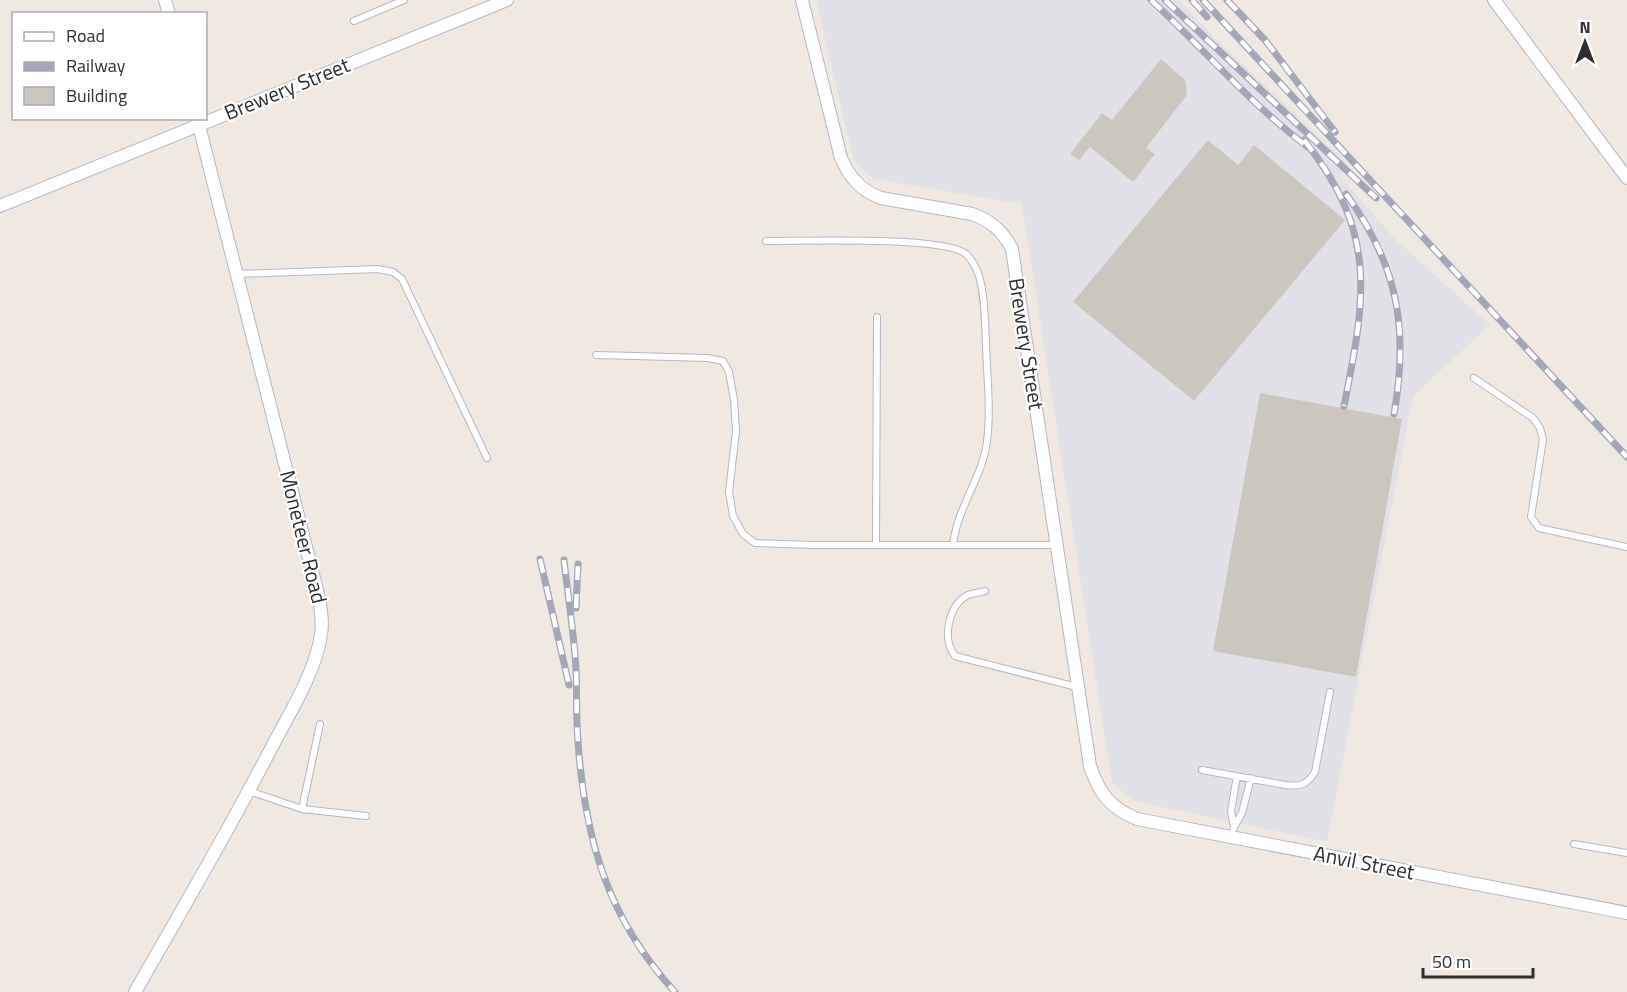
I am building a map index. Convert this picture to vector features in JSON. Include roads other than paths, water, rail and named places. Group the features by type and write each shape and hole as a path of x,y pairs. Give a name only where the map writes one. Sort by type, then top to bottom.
{"street":[{"name":"Brewery Street","path":"207,118 507,0"},
{"name":"Brewery Street","path":"802,0 841,158 847,172 868,193 881,198 972,214 984,219 996,226 1012,249 1090,766 1096,783 1107,800"},
{"path":"1494,0 1627,178"},
{"name":"Brewery Street","path":"0,206 198,122"},
{"name":"Moneteer Road","path":"135,992 249,790 310,672 321,635 322,619 319,598 198,122"},
{"name":"Anvil Street","path":"1107,800 1120,812 1137,819 1232,832 1627,913"}],"lane":[{"path":"354,21 404,0"},
{"path":"766,241 893,242 951,247 966,254 978,273 984,311 988,394 987,443 958,518 953,545"},
{"path":"237,274 378,269 393,272 402,279 487,458"},
{"path":"876,545 877,317"},
{"path":"596,355 708,358 723,361 729,372 735,431 729,492 733,516 743,534 755,543 1058,545"},
{"path":"1474,378 1533,418 1540,428 1543,439 1531,517 1539,528 1627,547"},
{"path":"985,591 967,596 956,605 949,624 950,650 956,656 1078,687"},
{"path":"1202,771 1298,786 1309,781 1314,772 1330,692"},
{"path":"302,809 320,724"},
{"path":"1232,832 1231,811 1237,776"},
{"path":"1232,832 1242,813 1251,778"},
{"path":"249,790 302,809 366,816"},
{"path":"1574,844 1627,853"}],"railway":[{"path":"1151,0 1266,113 1308,147"},
{"path":"1165,0 1376,198"},
{"path":"1192,0 1207,17"},
{"path":"1203,0 1627,457"},
{"path":"1227,0 1265,40 1335,132"},
{"path":"1304,140 1328,174 1345,205 1355,236 1360,267 1361,298 1352,367 1344,406"},
{"path":"1346,194 1378,246 1395,299 1400,354 1394,414"},
{"path":"540,559 569,685"},
{"path":"564,560 575,655 577,733 581,778 594,845 617,907 652,964 675,992"},
{"path":"576,608 578,564"}]}
